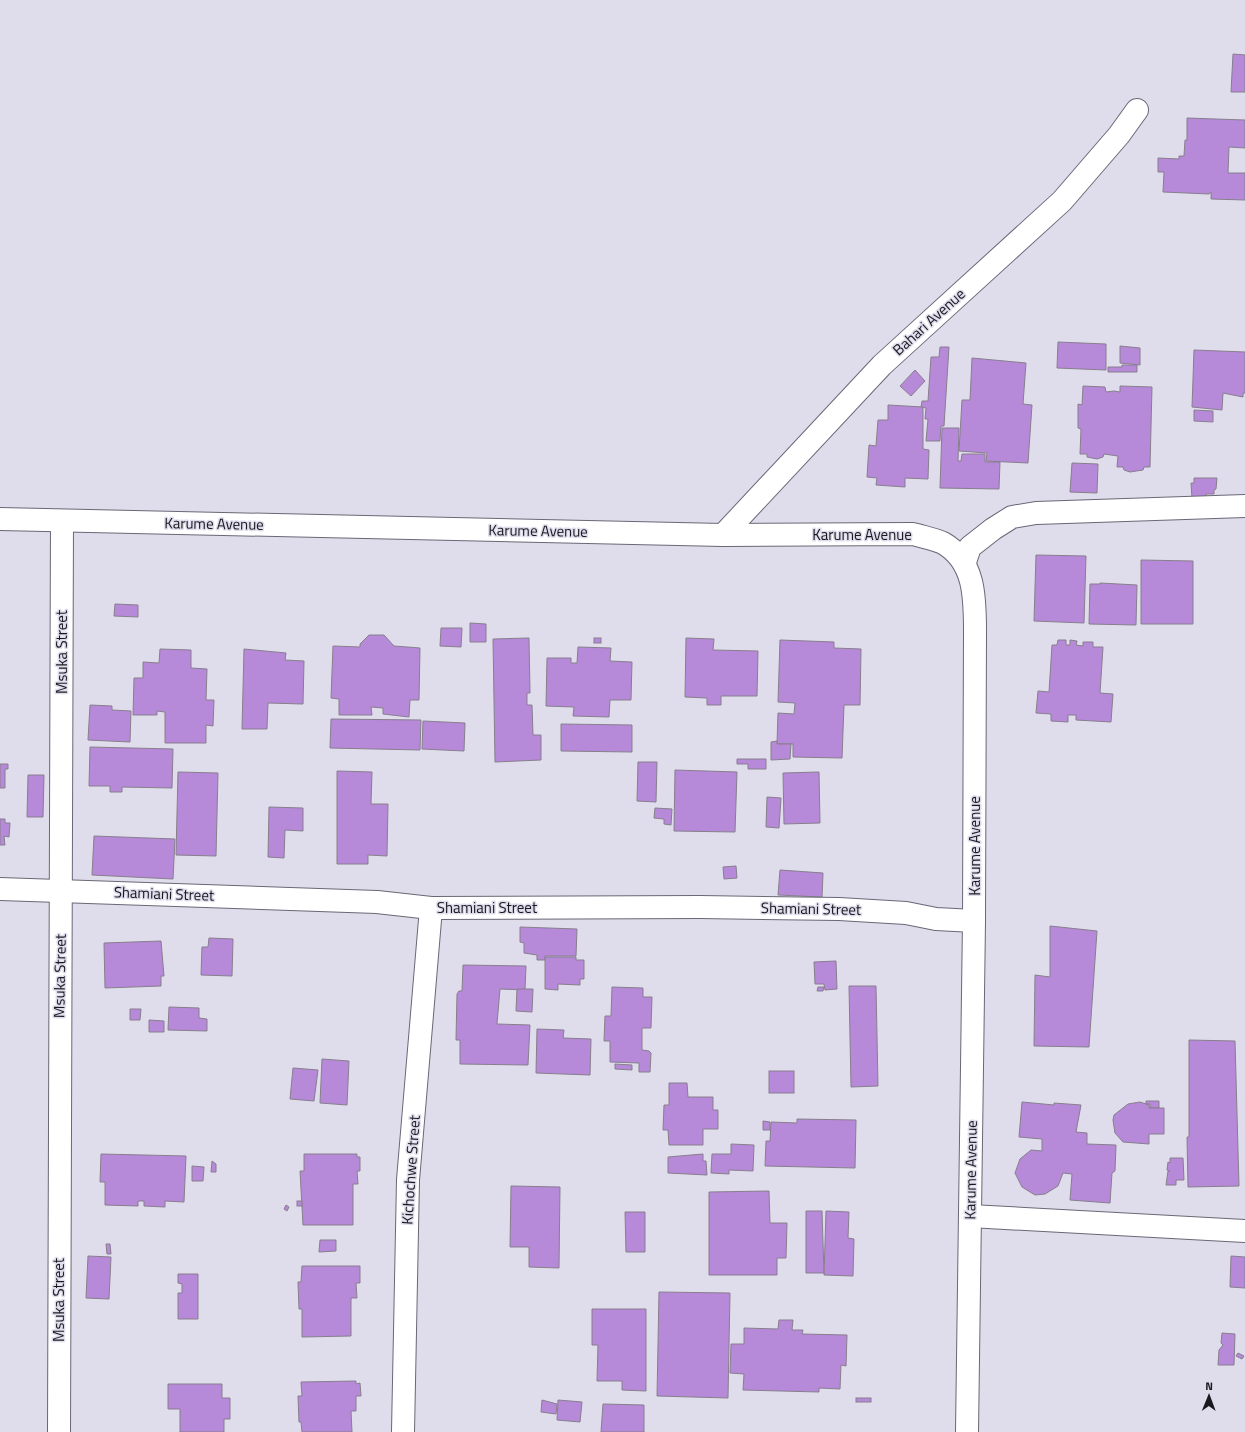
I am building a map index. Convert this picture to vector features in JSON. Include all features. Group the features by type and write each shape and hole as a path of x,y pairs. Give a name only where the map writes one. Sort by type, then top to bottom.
{"street":[{"name":"Bahari Avenue","path":"723,536 882,365 1062,201 1119,135 1137,110"},
{"path":"965,562 970,547 1012,517 1036,513 1245,506"},
{"name":"Karume Avenue","path":"0,519 723,536 913,534 943,543 965,562 975,596 974,921 967,1432"},
{"name":"Msuka Street","path":"59,1432 59,1029 62,890 62,521"},
{"name":"Shamiani Street","path":"0,890 62,890 377,902 432,908 700,907 839,909 906,913 936,919 974,921"},
{"name":"Kichochwe Street","path":"403,1432 408,1180 432,908"},
{"path":"970,1216 1245,1231"}],"building":[{"path":"1233,54 1245,55 1245,92 1231,92"},
{"path":"1187,118 1245,120 1245,148 1229,147 1228,173 1245,173 1245,200 1211,199 1211,192 1209,194 1163,192 1164,172 1158,172 1158,158 1179,159 1179,156 1184,156 1185,140 1187,140"},
{"path":"1058,342 1106,344 1106,370 1057,368"},
{"path":"1120,346 1140,348 1140,365 1120,363"},
{"path":"940,347 949,347 944,426 941,426 940,441 926,441 928,419 925,419 926,408 921,407 922,401 928,401 931,357 939,357"},
{"path":"1194,350 1245,352 1245,393 1243,393 1243,397 1223,393 1222,410 1192,407"},
{"path":"972,358 1026,363 1023,404 1032,405 1028,463 986,461 987,453 959,451 962,400 970,400"},
{"path":"1122,365 1137,365 1137,372 1108,372 1108,367 1122,367"},
{"path":"915,370 925,381 911,396 900,386"},
{"path":"1083,386 1105,387 1106,392 1120,392 1120,386 1152,387 1150,467 1144,467 1143,470 1130,472 1124,470 1123,467 1117,467 1118,456 1104,454 1103,457 1097,459 1087,457 1087,454 1080,454 1081,429 1078,428 1078,404 1082,405"},
{"path":"888,405 923,407 923,449 929,450 928,479 905,478 905,487 876,485 877,478 867,477 869,445 876,446 878,420 888,420"},
{"path":"1194,410 1213,411 1213,422 1194,421"},
{"path":"942,428 959,428 958,461 961,461 962,454 985,454 985,462 1000,462 999,489 940,488"},
{"path":"1072,463 1098,464 1097,493 1070,492"},
{"path":"1194,478 1217,478 1214,494 1206,494 1206,498 1192,498 1191,483 1194,483"},
{"path":"1036,555 1086,556 1084,623 1034,621"},
{"path":"1141,560 1193,561 1193,624 1141,624"},
{"path":"1100,583 1137,585 1136,625 1089,624 1090,584"},
{"path":"115,604 138,605 138,617 114,616"},
{"path":"470,623 486,624 486,642 470,642"},
{"path":"441,628 462,628 461,647 440,646"},
{"path":"369,635 384,635 394,646 420,648 419,700 410,700 409,717 383,714 383,708 371,707 372,715 339,715 339,699 331,698 333,646 360,647 360,644"},
{"path":"529,638 530,693 527,693 527,705 532,705 533,735 541,735 541,760 495,762 493,639"},
{"path":"594,638 601,638 601,643 594,643"},
{"path":"686,638 714,639 713,650 758,651 757,696 721,696 721,705 707,705 707,698 685,697"},
{"path":"780,640 834,642 834,648 861,649 860,705 844,705 842,758 793,757 793,744 777,744 778,713 794,714 795,703 778,702"},
{"path":"1058,640 1066,640 1066,645 1070,645 1070,640 1077,641 1076,645 1083,646 1083,642 1093,642 1093,647 1103,647 1100,693 1113,694 1111,722 1076,720 1076,715 1068,715 1068,722 1051,721 1051,714 1036,713 1038,691 1049,692 1052,645 1057,645"},
{"path":"578,647 611,648 610,661 632,662 631,700 610,700 609,717 573,716 574,707 546,706 547,658 571,658 571,663 577,663"},
{"path":"160,649 191,650 191,668 207,669 206,700 214,700 213,726 206,725 206,743 165,743 165,712 157,711 157,715 133,715 134,678 143,678 143,662 159,663"},
{"path":"244,649 286,653 285,660 304,661 303,704 268,703 267,729 242,729"},
{"path":"90,705 112,706 112,710 131,711 130,742 88,740"},
{"path":"331,719 421,720 420,750 330,748"},
{"path":"423,721 465,723 464,751 422,749"},
{"path":"561,724 632,725 632,752 561,751"},
{"path":"777,741 777,744 791,744 790,759 771,760 771,742"},
{"path":"90,747 173,749 172,788 122,787 122,792 110,792 110,786 89,786"},
{"path":"737,759 766,759 766,769 748,769 748,764 737,764"},
{"path":"638,762 657,762 656,802 637,801"},
{"path":"0,764 8,764 8,769 5,769 5,788 0,788"},
{"path":"675,770 737,772 735,832 674,831"},
{"path":"337,771 372,772 371,804 388,804 387,856 368,855 368,864 337,864"},
{"path":"178,772 218,773 216,856 176,855"},
{"path":"819,772 820,823 784,824 783,773"},
{"path":"28,775 44,775 43,817 27,817"},
{"path":"767,797 781,798 779,828 766,827"},
{"path":"269,807 303,808 303,831 285,830 284,858 268,857"},
{"path":"655,808 672,809 671,825 664,824 664,819 654,818"},
{"path":"0,819 5,819 5,823 10,823 9,837 4,836 5,845 0,845"},
{"path":"94,836 175,839 173,879 92,875"},
{"path":"736,866 737,878 724,879 723,867"},
{"path":"780,870 823,873 822,897 778,895"},
{"path":"1050,926 1097,931 1089,1047 1034,1046 1035,975 1050,977"},
{"path":"520,927 577,929 576,956 545,956 545,960 537,960 537,955 524,953 524,943 520,942"},
{"path":"209,938 233,939 232,976 201,975 202,947 208,947"},
{"path":"161,941 164,976 161,976 161,986 105,988 104,943"},
{"path":"545,957 576,957 576,960 584,960 584,979 580,979 580,985 558,984 558,990 545,989"},
{"path":"836,961 837,989 825,990 824,984 815,984 814,962"},
{"path":"463,965 526,966 525,990 500,989 497,1024 530,1025 528,1065 460,1064 460,1040 456,1040 457,994 459,991 462,991"},
{"path":"849,986 876,986 878,1086 851,1087"},
{"path":"612,987 643,988 643,997 652,997 651,1028 642,1028 642,1050 649,1051 651,1053 650,1072 639,1072 639,1063 610,1062 610,1041 604,1041 605,1016 611,1016"},
{"path":"818,987 824,987 823,991 817,991"},
{"path":"517,989 533,989 532,1012 516,1011"},
{"path":"169,1007 199,1008 199,1018 207,1019 207,1031 168,1030"},
{"path":"130,1009 141,1009 140,1020 130,1020"},
{"path":"149,1020 164,1021 164,1032 149,1032"},
{"path":"537,1029 564,1030 563,1038 591,1039 590,1075 536,1073"},
{"path":"1189,1040 1235,1041 1239,1186 1188,1187 1187,1137 1189,1137"},
{"path":"322,1059 349,1061 347,1105 320,1103"},
{"path":"615,1064 632,1065 632,1070 615,1069"},
{"path":"293,1068 318,1070 314,1101 290,1099"},
{"path":"769,1071 794,1071 794,1093 769,1093"},
{"path":"669,1083 687,1083 688,1097 713,1097 713,1110 718,1110 718,1129 703,1129 703,1145 669,1145 668,1130 663,1130 664,1105 669,1105"},
{"path":"1146,1101 1159,1101 1159,1108 1150,1108 1150,1104 1146,1104"},
{"path":"1022,1102 1054,1105 1054,1103 1081,1105 1076,1132 1087,1133 1087,1144 1116,1145 1115,1171 1112,1173 1110,1203 1070,1200 1072,1174 1063,1173 1058,1186 1045,1194 1035,1195 1022,1187 1015,1173 1020,1159 1031,1150 1042,1151 1042,1139 1019,1137"},
{"path":"1140,1102 1149,1105 1149,1108 1164,1108 1164,1134 1149,1134 1149,1144 1123,1142 1115,1133 1113,1120 1114,1115 1128,1104"},
{"path":"797,1119 856,1120 855,1168 765,1166 766,1141 770,1141 771,1122 797,1123"},
{"path":"763,1121 770,1122 770,1130 763,1130"},
{"path":"731,1144 754,1145 753,1171 729,1170 729,1174 711,1173 712,1154 731,1154"},
{"path":"101,1154 186,1156 184,1202 165,1201 165,1207 144,1206 144,1201 138,1201 138,1206 105,1205 105,1182 100,1182"},
{"path":"304,1154 357,1154 357,1157 360,1157 360,1171 357,1171 358,1184 353,1184 353,1225 303,1225 300,1171 304,1171"},
{"path":"703,1154 703,1161 706,1161 707,1175 668,1173 668,1157"},
{"path":"1170,1158 1183,1158 1184,1180 1176,1180 1176,1185 1166,1185 1168,1171 1170,1171 1167,1170 1168,1162 1170,1163"},
{"path":"212,1161 216,1164 216,1172 211,1172"},
{"path":"192,1166 204,1167 203,1181 192,1181"},
{"path":"511,1186 560,1187 559,1268 529,1267 529,1247 510,1247"},
{"path":"769,1191 770,1223 787,1223 786,1258 777,1258 777,1275 709,1275 709,1192"},
{"path":"297,1201 302,1201 302,1206 297,1206"},
{"path":"286,1205 289,1207 287,1211 284,1209"},
{"path":"806,1211 822,1211 824,1273 806,1273"},
{"path":"826,1211 849,1212 848,1238 854,1239 853,1276 824,1275"},
{"path":"625,1212 645,1212 645,1252 626,1252"},
{"path":"320,1240 336,1240 336,1251 319,1252"},
{"path":"106,1244 110,1244 111,1254 107,1254"},
{"path":"88,1256 111,1257 109,1299 86,1298"},
{"path":"1231,1256 1245,1257 1245,1288 1230,1287"},
{"path":"302,1266 360,1266 360,1283 356,1283 357,1298 351,1298 351,1336 302,1337 302,1309 299,1309 298,1282 301,1282"},
{"path":"178,1274 198,1274 198,1319 178,1319 178,1293 182,1293 182,1284 178,1283"},
{"path":"659,1292 730,1293 728,1398 657,1396"},
{"path":"592,1309 646,1309 646,1391 622,1390 622,1381 597,1381 598,1345 592,1345"},
{"path":"779,1320 793,1320 792,1330 803,1330 802,1334 847,1335 846,1366 841,1365 840,1389 819,1388 819,1392 743,1390 744,1374 730,1373 731,1344 744,1344 744,1328 778,1329"},
{"path":"1222,1333 1235,1334 1234,1365 1218,1365 1219,1350 1223,1345 1221,1343"},
{"path":"1238,1353 1244,1356 1242,1359 1236,1356"},
{"path":"356,1381 356,1384 360,1383 361,1396 356,1396 356,1411 351,1411 352,1432 302,1432 301,1422 299,1422 298,1396 302,1396 301,1382"},
{"path":"168,1384 222,1384 222,1398 230,1398 230,1419 224,1419 224,1432 180,1432 180,1409 168,1409"},
{"path":"856,1398 871,1398 871,1402 856,1402"},
{"path":"542,1400 557,1404 556,1414 541,1412"},
{"path":"558,1400 582,1402 580,1422 557,1420"},
{"path":"603,1404 644,1405 644,1432 601,1432"}]}
